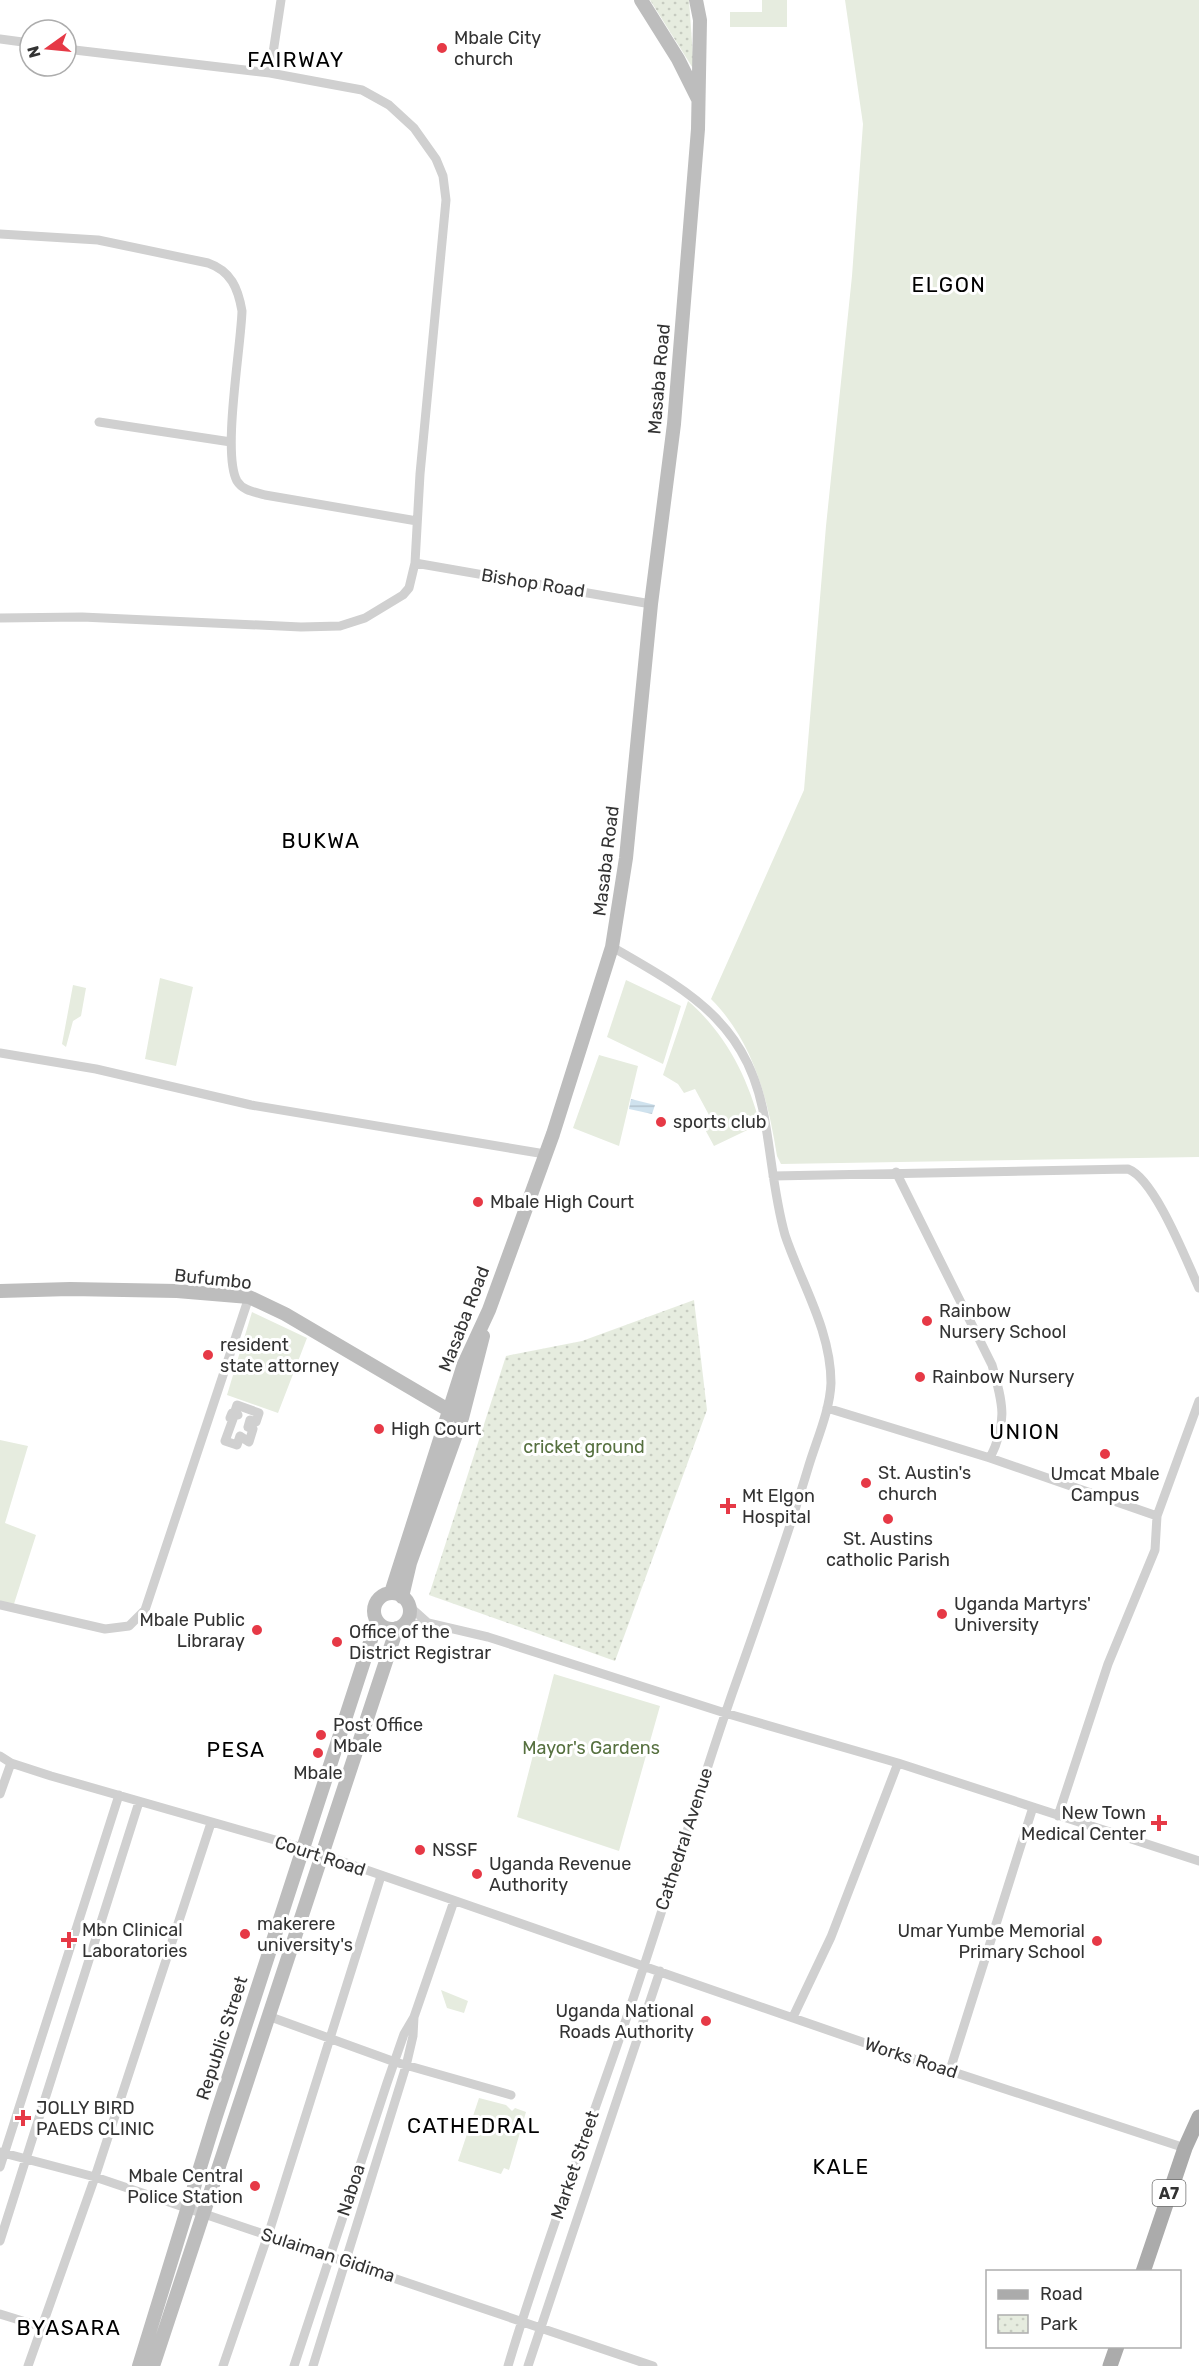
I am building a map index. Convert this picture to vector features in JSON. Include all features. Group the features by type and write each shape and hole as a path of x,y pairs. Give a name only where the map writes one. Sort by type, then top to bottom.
{"main road":[{"name":"A7","path":"1143,2270 1185,2148 1199,2117"},
{"path":"1110,2366 1116,2348"}],"street":[{"path":"270,73 281,0"},
{"path":"641,0 678,60 698,99"},
{"name":"Masaba Road","path":"401,1598 448,1412 464,1364 489,1310 545,1154 612,947 626,858 651,604 674,424 698,129 700,20 696,0"},
{"path":"0,39 18,41"},
{"path":"0,618 82,617 301,627 340,626 364,618 403,595 409,588 415,563 446,200 443,176 436,159 414,128 389,105 362,90 270,73 78,50"},
{"path":"0,234 98,240 208,263 223,270 239,293 242,311 231,442 233,466 238,481 246,490 300,502 417,520"},
{"path":"99,422 231,442"},
{"name":"Bishop Road","path":"415,563 651,604"},
{"name":"Cathedral Avenue","path":"612,947 678,985 724,1024 753,1076 766,1127 784,1230 827,1346 831,1384 827,1407 793,1518 641,1964"},
{"path":"0,1053 96,1069 251,1104 545,1154"},
{"path":"773,1176 1128,1169 1138,1173 1144,1180 1168,1223 1199,1288"},
{"path":"896,1172 992,1365 1002,1399 1001,1436 990,1458"},
{"name":"Bufumbo","path":"0,1291 70,1288 166,1291 249,1298 285,1314 448,1412 462,1418"},
{"path":"0,1605 105,1629 129,1626 146,1610 249,1298"},
{"path":"400,1627 410,1613 401,1598 410,1563 462,1418 489,1310"},
{"path":"1058,1816 1108,1664 1155,1550 1156,1516 1199,1401"},
{"path":"237,1405 259,1413 256,1422 250,1420 248,1427 254,1429 249,1442 240,1436 237,1445 225,1441 233,1419 230,1418 232,1413 238,1415 235,1411 237,1405"},
{"path":"827,1407 990,1458 1156,1516"},
{"path":"428,1623 401,1598 382,1596 376,1603 374,1612 377,1621 382,1626 400,1627 428,1623 564,1660 725,1713 898,1763 1199,1861"},
{"name":"Republic Street","path":"139,2366 377,1621"},
{"name":"Republic Street","path":"153,2366 268,2016 400,1627"},
{"name":"Court Road","path":"0,1756 11,1763 139,1802 303,1848 323,1857 641,1964"},
{"path":"0,1794 11,1763"},
{"path":"793,2017 831,1937 898,1763"},
{"path":"0,2167 2,2152 119,1795"},
{"path":"0,2241 139,1802"},
{"path":"950,2070 1033,1807"},
{"path":"28,2366 95,2177 210,1823"},
{"path":"223,2366 268,2236 381,1876"},
{"name":"Naboa","path":"294,2366 404,2034 414,2017 454,1901"},
{"name":"Works Road","path":"641,1964 1185,2148"},
{"name":"Market Street","path":"508,2366 641,1964"},
{"name":"Market Street","path":"528,2366 660,1971"},
{"path":"268,2016 406,2066 511,2095"},
{"name":"Naboa","path":"313,2366 406,2066 413,2036 414,2017"},
{"path":"603,2084 621,2091"},
{"name":"Sulaiman Gidima","path":"2,2152 95,2177 653,2366"},
{"path":"0,2314 42,2327"}],"green space":[{"path":"650,0 689,0 694,70"},
{"path":"762,0 787,0 787,27 730,27 730,12 762,12"},
{"name":"sports club","path":"845,0 1199,0 1199,1157 781,1164 777,1156 763,1092 748,1052 726,1015 711,999 804,790 826,526 852,276 863,124"},
{"path":"160,978 193,987 176,1066 145,1059"},
{"path":"626,980 681,1006 663,1064 607,1037"},
{"path":"73,985 86,988 81,1016 73,1021 66,1047 62,1044"},
{"path":"688,1001 713,1027 733,1057 749,1089 760,1124 714,1146 701,1122 709,1115 695,1089 684,1093 678,1084 663,1075"},
{"path":"599,1055 638,1066 619,1146 573,1128"},
{"name":"cricket ground","path":"694,1300 707,1410 615,1661 429,1595 506,1356 582,1341"},
{"path":"252,1312 307,1338 278,1413 227,1395"},
{"path":"0,1440 28,1446 5,1523 36,1535 13,1607 0,1602"},
{"name":"Mayor's Gardens","path":"554,1674 660,1706 619,1851 517,1817"},
{"path":"441,1990 468,2001 464,2013 447,2008"},
{"path":"479,2098 506,2105 512,2111 515,2108 526,2112 509,2170 504,2168 501,2174 458,2161"}],"water":[{"path":"631,1099 655,1105 652,1114 629,1109"}],"place":[{"name":"Mbale City church","path":"442,48"},
{"name":"sports club","path":"661,1122"},
{"name":"Mbale High Court","path":"478,1202"},
{"name":"Rainbow Nursery School","path":"927,1321"},
{"name":"resident state attorney","path":"208,1355"},
{"name":"Rainbow Nursery","path":"920,1377"},
{"name":"High Court","path":"379,1429"},
{"name":"Umcat Mbale Campus","path":"1105,1454"},
{"name":"St. Austin's church","path":"866,1483"},
{"name":"Mt Elgon Hospital","path":"728,1506"},
{"name":"St. Austins catholic Parish","path":"888,1519"},
{"name":"Uganda Martyrs' University","path":"942,1614"},
{"name":"Mbale Public Libraray","path":"257,1630"},
{"name":"Office of the District Registrar","path":"337,1642"},
{"name":"Post Office Mbale","path":"321,1735"},
{"name":"Mbale","path":"318,1753"},
{"name":"New Town Medical Center","path":"1159,1823"},
{"name":"NSSF","path":"420,1850"},
{"name":"Uganda Revenue Authority","path":"477,1874"},
{"name":"makerere university's","path":"245,1934"},
{"name":"Mbn Clinical Laboratories","path":"69,1940"},
{"name":"Umar Yumbe Memorial Primary School","path":"1097,1941"},
{"name":"Uganda National Roads Authority","path":"706,2021"},
{"name":"JOLLY BIRD PAEDS CLINIC","path":"23,2118"},
{"name":"Mbale Central Police Station","path":"255,2186"}],"district":[{"name":"FAIRWAY","path":"296,60"},
{"name":"ELGON","path":"949,285"},
{"name":"BUKWA","path":"321,841"},
{"name":"UNION","path":"1025,1432"},
{"name":"PESA","path":"236,1750"},
{"name":"CATHEDRAL","path":"474,2126"},
{"name":"KALE","path":"841,2167"},
{"name":"BYASARA","path":"69,2328"}]}
